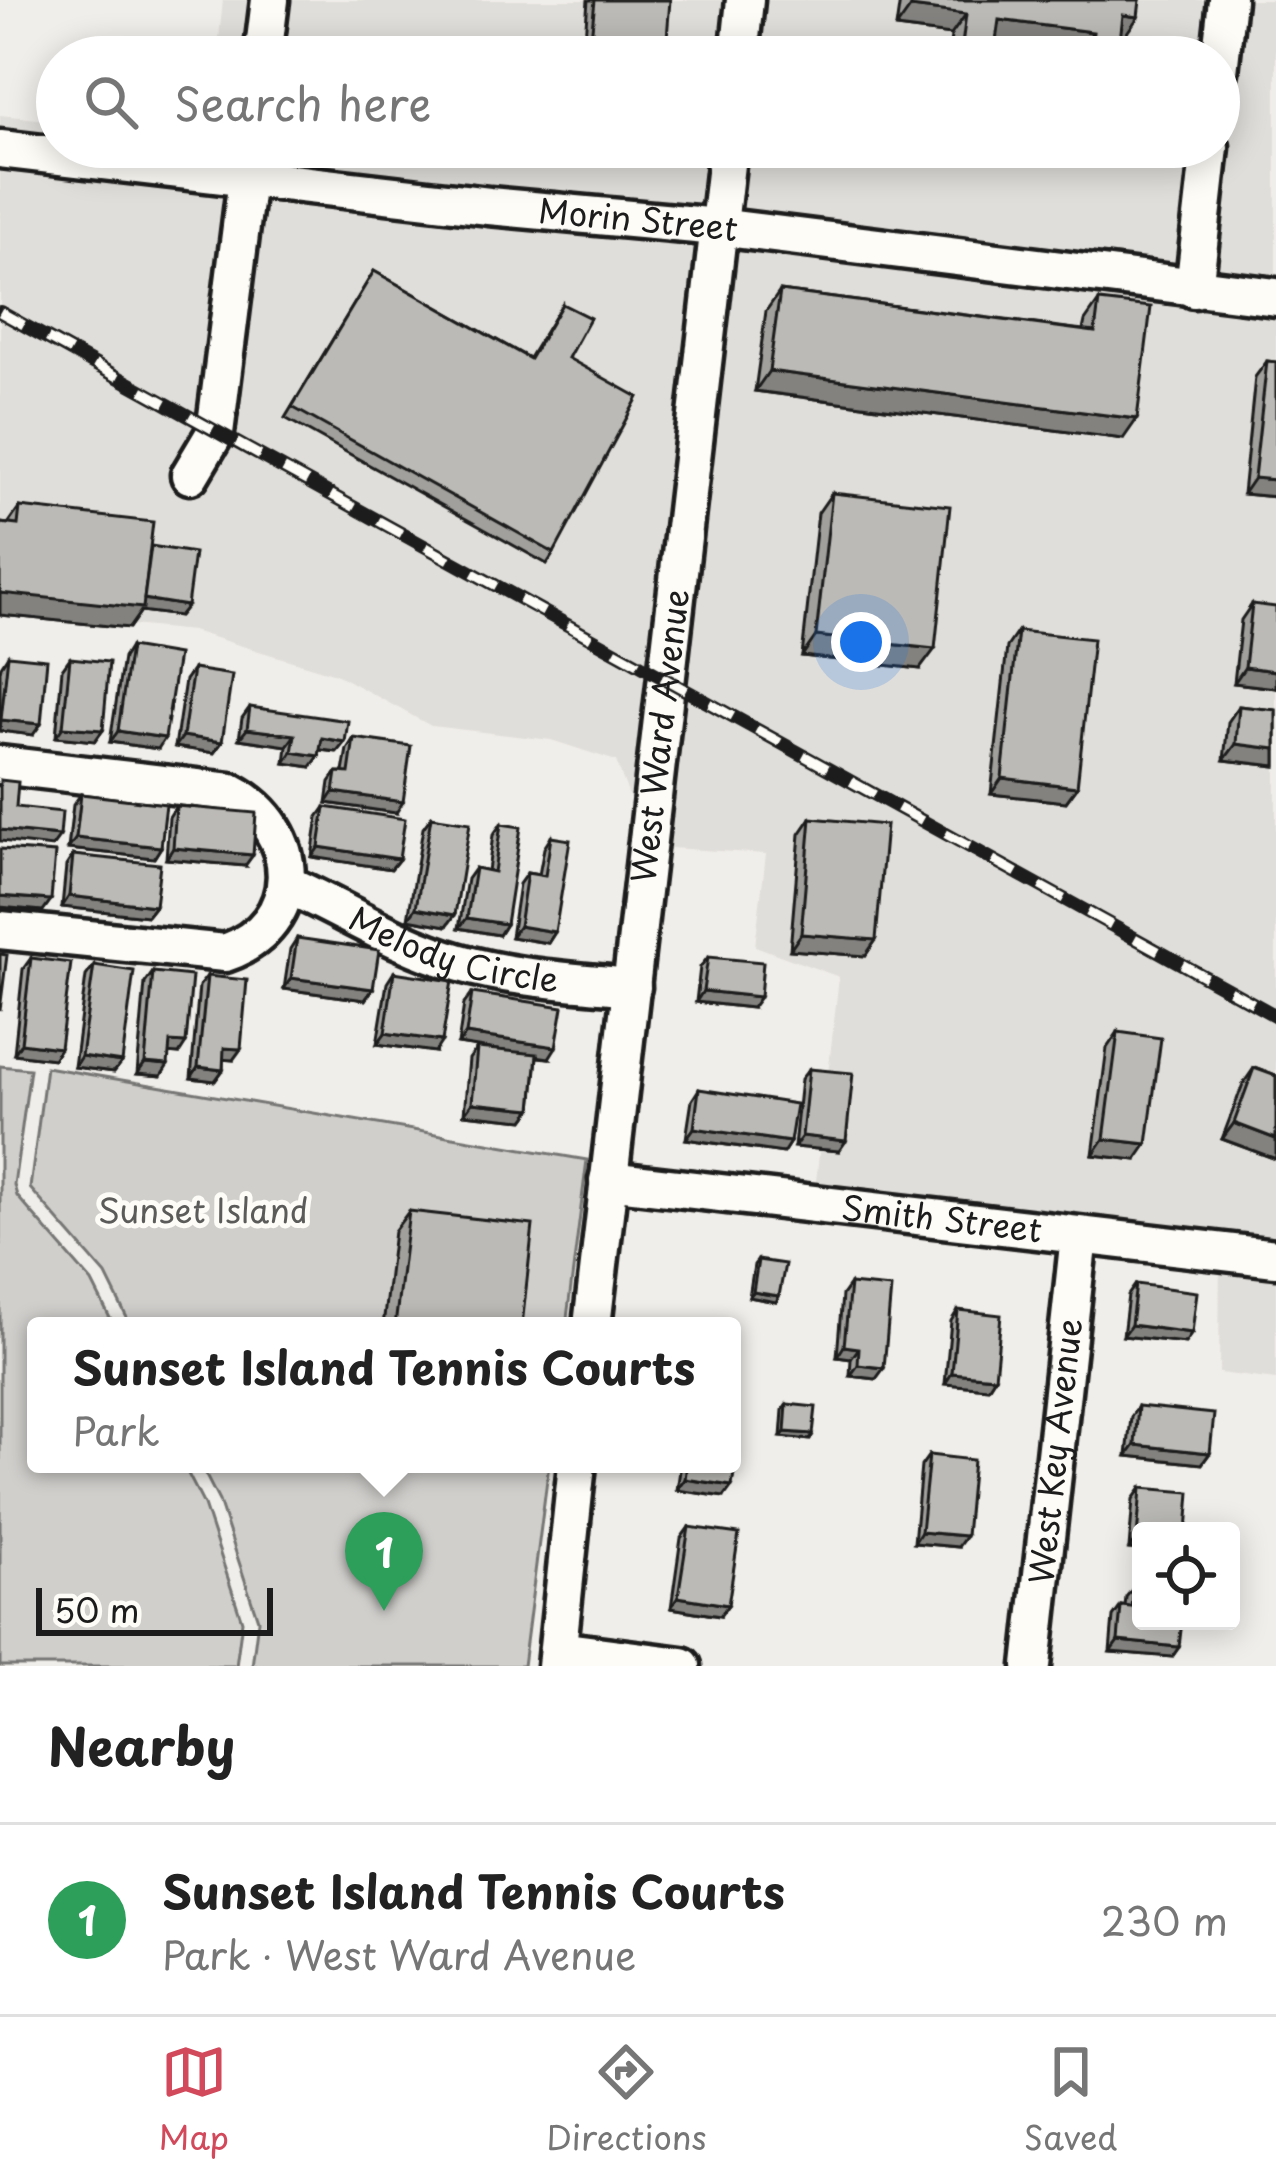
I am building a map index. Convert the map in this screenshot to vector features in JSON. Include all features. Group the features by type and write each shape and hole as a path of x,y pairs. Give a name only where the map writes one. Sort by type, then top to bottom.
{"street":[{"path":"266,36 270,0"},
{"path":"742,36 746,0"},
{"path":"1223,36 1227,0"},
{"name":"Morin Street","path":"0,149 36,151"},
{"path":"190,476 215,433 248,168"},
{"name":"Morin Street","path":"286,168 1276,297"},
{"name":"West Ward Avenue","path":"593,1317 725,168"},
{"path":"1194,289 1208,168"},
{"path":"0,765 231,792 253,804 272,824 282,845 288,885 262,932 249,945 225,953 0,930"},
{"name":"Melody Circle","path":"288,885 409,945 457,962 512,975 632,987"},
{"name":"Smith Street","path":"608,1180 1276,1258"},
{"name":"West Key Avenue","path":"1032,1666 1079,1236"},
{"path":"576,1473 557,1658 682,1666"}],"shaded area":[{"path":"223,0 1276,0 1276,1380 1219,1373 1220,1245 815,1190 839,977 755,946 766,854 638,846 632,804 616,761 551,740 431,726 336,674 192,631 0,612 0,115 36,119 36,168 1240,168 1240,36 219,36"}],"green space":[{"path":"0,1066 30,1069 14,1185 17,1196 92,1282 110,1317 27,1317 27,1473 188,1473 204,1505 242,1621 236,1666 0,1666"},
{"name":"Sunset Island","path":"46,1067 587,1160 567,1317 127,1317 106,1275 30,1188"},
{"path":"205,1473 548,1473 523,1666 252,1666 258,1620 219,1501"}],"building":[{"path":"595,0 670,0 667,36 591,36"},
{"path":"912,0 1140,0 1138,17 1123,15 1120,36 1093,36 1093,32 999,20 997,36 963,36 966,14 911,7"},
{"path":"374,271 530,359 562,304 590,318 568,358 638,397 554,553 292,407"},
{"path":"780,291 1095,332 1099,301 1151,307 1137,419 769,371"},
{"path":"1267,361 1276,362 1276,480 1254,478"},
{"path":"832,493 950,506 935,649 816,636"},
{"path":"20,507 153,522 143,608 0,593 0,523 18,525"},
{"path":"151,546 194,553 187,606 144,599"},
{"path":"1252,604 1276,607 1276,671 1245,667"},
{"path":"1018,631 1093,639 1077,787 1002,778"},
{"path":"130,647 178,655 165,738 118,731"},
{"path":"8,655 47,659 41,724 1,720"},
{"path":"70,658 109,662 103,730 63,727"},
{"path":"193,669 232,675 222,742 183,736"},
{"path":"1239,706 1276,710 1276,749 1236,744"},
{"path":"250,707 348,721 345,742 322,738 319,756 292,752 295,735 247,729"},
{"path":"354,738 411,746 403,802 334,792 337,772 349,773"},
{"path":"0,780 18,782 16,807 62,812 60,836 0,830"},
{"path":"81,794 166,804 161,847 76,838"},
{"path":"176,806 256,813 253,855 173,848"},
{"path":"325,807 405,819 399,859 319,847"},
{"path":"431,817 470,823 455,915 416,908"},
{"path":"811,818 886,825 876,940 801,934"},
{"path":"501,824 521,827 506,924 467,918 475,868 494,872"},
{"path":"551,837 570,840 555,932 519,926 527,873 545,876"},
{"path":"0,849 55,853 51,900 0,896"},
{"path":"73,855 160,864 155,906 69,896"},
{"path":"297,938 379,950 373,989 291,978"},
{"path":"0,954 7,955 0,1010"},
{"path":"708,957 763,962 760,997 703,991"},
{"path":"31,958 71,963 60,1048 21,1043"},
{"path":"94,965 134,971 122,1062 81,1056"},
{"path":"153,972 192,976 186,1043 170,1042 168,1065 145,1063"},
{"path":"394,972 452,981 442,1041 385,1033"},
{"path":"207,976 247,980 241,1049 224,1048 223,1070 198,1067"},
{"path":"472,993 563,1007 556,1047 466,1034"},
{"path":"1118,1032 1161,1038 1147,1144 1104,1139"},
{"path":"477,1048 537,1054 532,1109 472,1103"},
{"path":"1254,1068 1276,1076 1276,1139 1234,1123"},
{"path":"809,1069 853,1073 846,1141 802,1136"},
{"path":"699,1089 796,1104 790,1142 694,1128"},
{"path":"409,1211 533,1225 523,1317 396,1317"},
{"path":"758,1260 785,1264 779,1296 753,1292"},
{"path":"850,1284 891,1288 884,1368 858,1365 859,1348 844,1346"},
{"path":"1136,1284 1197,1292 1192,1333 1131,1325"},
{"path":"958,1310 1001,1315 995,1377 952,1373"},
{"path":"787,1404 816,1407 813,1434 785,1432"},
{"path":"1138,1406 1214,1414 1210,1453 1135,1445"},
{"path":"929,1455 973,1460 966,1536 921,1532"},
{"path":"686,1473 734,1473 732,1486 685,1479"},
{"path":"1141,1488 1190,1492 1188,1522 1138,1522"},
{"path":"689,1527 739,1534 728,1605 678,1597"},
{"path":"1121,1606 1132,1607 1132,1630 1181,1630 1179,1647 1118,1641"}],"railway":[{"path":"0,312 1276,1016"}],"place":[{"name":"Sunset Island Tennis Courts","path":"384,1611"}]}
